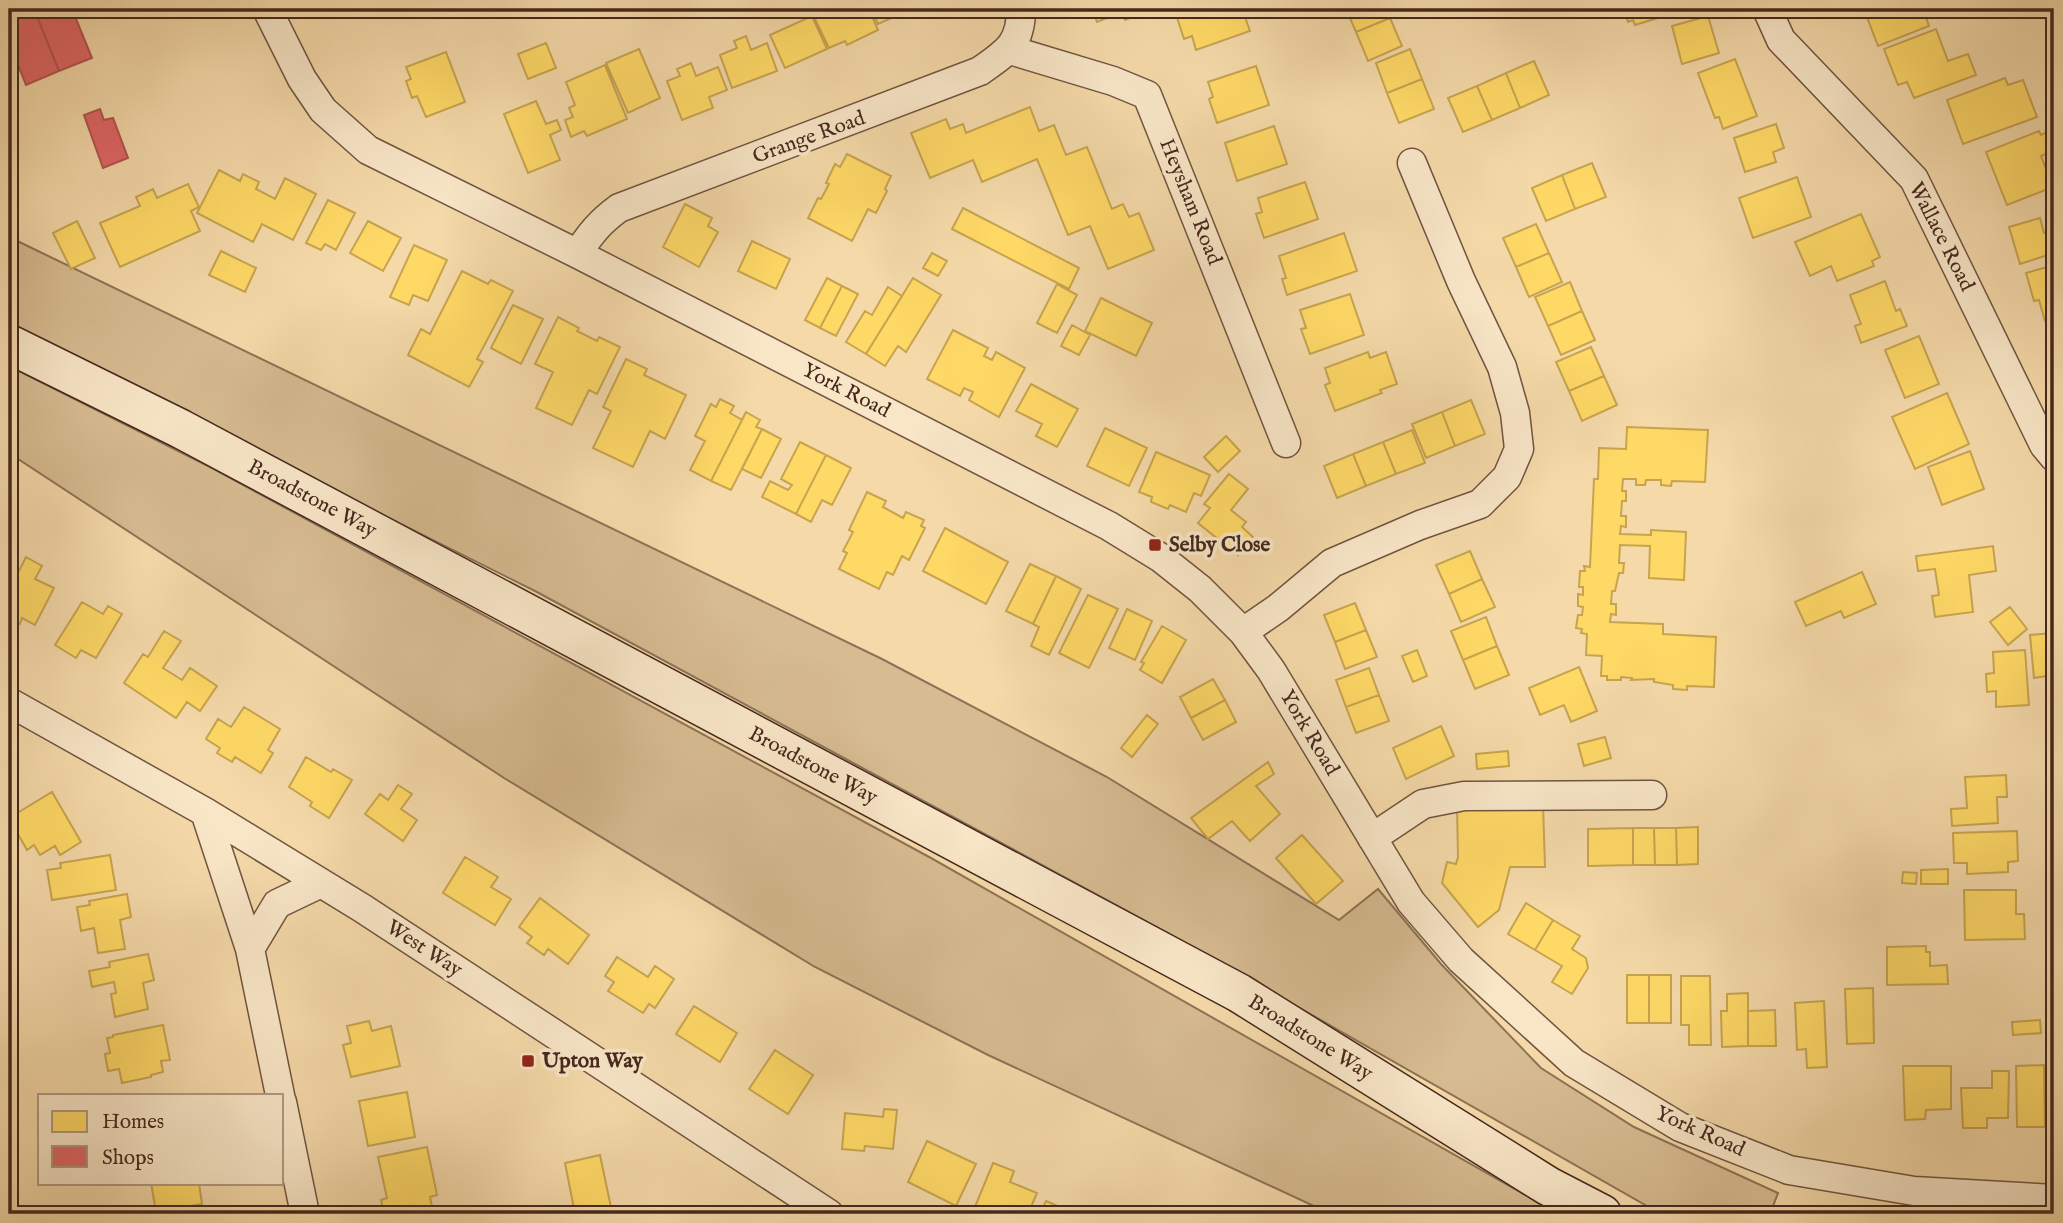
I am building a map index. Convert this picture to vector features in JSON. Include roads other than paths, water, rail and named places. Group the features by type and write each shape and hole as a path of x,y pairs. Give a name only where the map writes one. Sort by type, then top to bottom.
{"street":[{"name":"York Road","path":"267,9 302,79 323,110 368,150 578,254 1109,526 1161,558 1200,589 1243,632 1271,670 1411,902 1461,960 1574,1063 1680,1127 1789,1170 1914,1191 2054,1199"},
{"path":"1010,50 1021,28 1021,9"},
{"name":"Wallace Road","path":"1767,9 1781,40 1914,179 2044,445 2054,457"},
{"name":"Grange Road","path":"578,254 586,238 619,208 932,91 981,71 1010,50"},
{"name":"Heysham Road","path":"1010,50 1102,78 1147,95 1286,443"},
{"path":"1243,632 1278,608 1332,563 1420,525 1480,503 1507,477 1518,449 1515,413 1502,368 1461,281 1412,163"},
{"name":"Broadstone Way","path":"9,344 181,429 1239,993 1548,1186 1602,1214"},
{"name":"West Way","path":"9,702 205,813 321,883 829,1214"},
{"path":"1373,838 1423,804 1464,796 1652,795"},
{"path":"205,813 250,949 280,1094"},
{"path":"250,949 277,904 321,883"},
{"path":"284,1112 305,1214"}],"place":[{"name":"Selby Close","path":"1155,545"},
{"name":"Upton Way","path":"528,1061"}]}
